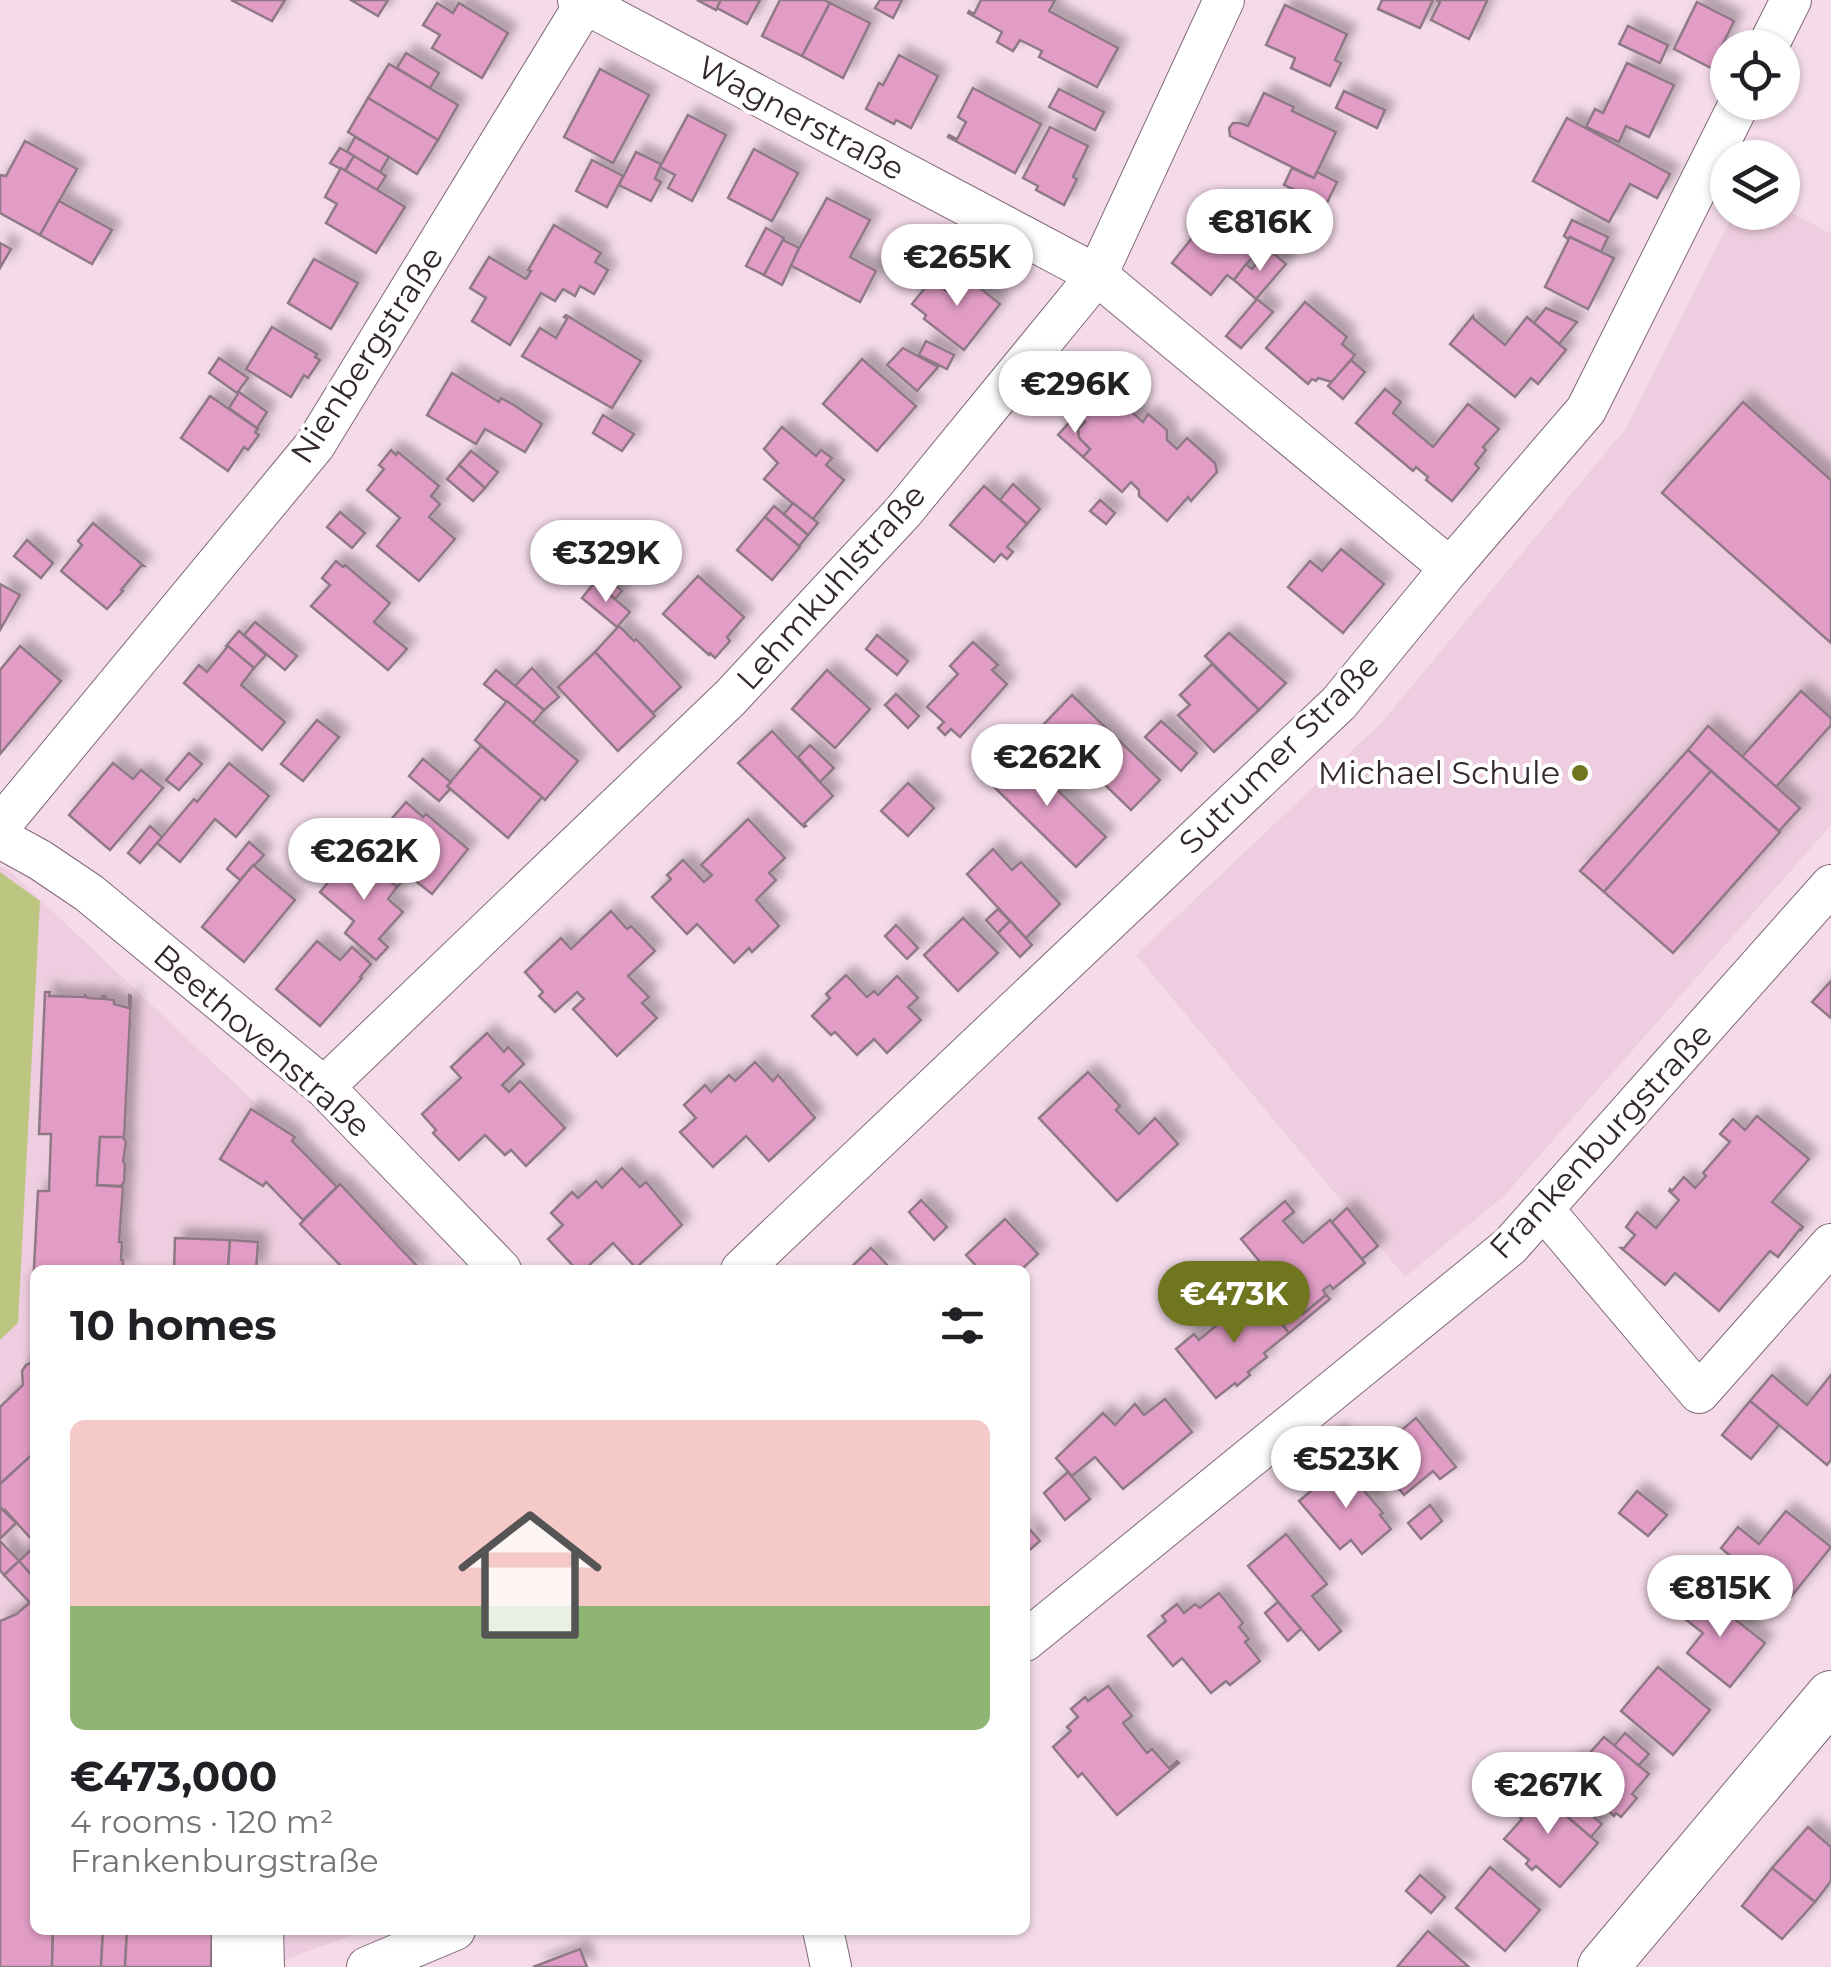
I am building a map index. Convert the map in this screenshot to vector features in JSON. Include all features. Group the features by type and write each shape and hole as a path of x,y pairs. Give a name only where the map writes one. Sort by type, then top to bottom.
{"street":[{"name":"Lehmkuhlstraße","path":"324,1087 730,698 903,512 1097,275 1224,0"},
{"path":"1776,30 1791,0"},
{"name":"Wagnerstraße","path":"583,1 1097,275 1450,568"},
{"name":"Nienbergstraße","path":"0,826 315,446 583,1"},
{"name":"Sutrumer Straße","path":"746,1265 1339,703 1586,410 1731,120"},
{"name":"Beethovenstraße","path":"0,838 89,893 324,1087 496,1265"},
{"name":"Frankenburgstraße","path":"1030,1637 1495,1259 1544,1210 1831,885"},
{"path":"1544,1210 1699,1393 1831,1244"},
{"path":"1615,1963 1831,1696"},
{"path":"232,1935 232,1967"},
{"path":"263,1935 264,1967"},
{"path":"367,1967 443,1935"},
{"path":"824,1935 831,1967"}],"shaded area":[{"name":"Michael Schule","path":"1800,217 1831,234 1831,825 1504,1196 1405,1277 1136,955 1383,721 1626,428 1725,230 1800,230"},
{"path":"0,866 11,872 427,1265 30,1265 30,1935 352,1935 266,1967 0,1967"}],"green space":[{"path":"0,872 40,901 18,1323 0,1340"}],"building":[{"path":"231,0 285,0 272,21"},
{"path":"351,0 388,0 378,16"},
{"path":"697,0 721,0 716,10"},
{"path":"721,0 760,0 747,24 717,8"},
{"path":"780,0 830,3 802,56 762,36"},
{"path":"880,0 902,0 893,18 875,8"},
{"path":"981,0 1055,0 1049,11 1118,48 1097,87 1039,57 1042,51 1020,40 1013,51 997,42 1002,32 968,13 974,14"},
{"path":"1382,0 1433,0 1420,28 1378,9"},
{"path":"1436,0 1487,1 1469,39 1431,20 1440,2"},
{"path":"1697,2 1734,21 1730,30 1710,30 1710,67 1674,49"},
{"path":"437,3 453,13 459,3 508,33 482,78 432,48 440,35 423,25"},
{"path":"830,3 870,23 843,78 802,56"},
{"path":"1285,5 1347,34 1335,60 1341,63 1330,86 1291,68 1295,58 1266,45"},
{"path":"1628,26 1668,45 1660,63 1619,44"},
{"path":"406,53 439,73 430,88 397,68"},
{"path":"899,55 938,76 911,128 866,109"},
{"path":"1627,63 1674,85 1649,137 1626,126 1619,142 1586,127 1595,109 1603,113"},
{"path":"389,64 458,105 438,140 368,98"},
{"path":"600,69 649,95 613,163 564,137"},
{"path":"973,88 1041,124 1015,173 948,137 957,139 966,122 958,117"},
{"path":"1059,89 1104,112 1095,130 1049,107"},
{"path":"1344,91 1385,110 1377,128 1336,108"},
{"path":"1264,93 1336,132 1314,178 1230,136 1233,123 1248,126"},
{"path":"368,98 438,140 417,174 348,132"},
{"path":"688,115 726,135 692,201 668,188 675,175 660,167"},
{"path":"1567,118 1670,174 1657,198 1630,184 1609,222 1533,181"},
{"path":"1050,127 1088,146 1064,205 1023,178"},
{"path":"355,137 389,157 380,172 347,152"},
{"path":"25,141 77,169 40,235 0,213 0,175 6,176"},
{"path":"340,148 354,156 345,171 330,163"},
{"path":"754,149 798,173 772,221 728,198"},
{"path":"636,152 661,164 655,179 661,182 651,201 619,185"},
{"path":"354,156 386,176 377,190 345,171"},
{"path":"592,160 623,176 607,207 576,191"},
{"path":"341,168 405,207 376,253 326,223 337,204 325,197"},
{"path":"1292,168 1314,178 1317,172 1337,182 1326,205 1284,185"},
{"path":"827,198 870,220 850,257 876,271 860,302 790,265"},
{"path":"59,201 112,230 92,264 40,235"},
{"path":"1211,214 1257,251 1234,280 1227,275 1211,295 1172,263"},
{"path":"1572,220 1608,237 1601,252 1564,236"},
{"path":"554,225 601,253 595,262 608,270 594,294 580,286 575,296 563,289 555,301 541,293 510,345 472,321 486,298 470,288 489,257 526,279"},
{"path":"766,228 784,238 764,275 746,266"},
{"path":"1570,237 1614,258 1588,309 1545,287"},
{"path":"783,240 799,248 782,285 764,275"},
{"path":"0,243 11,249 0,268"},
{"path":"1268,249 1286,264 1256,299 1234,280 1246,264 1252,269"},
{"path":"314,259 358,283 331,329 288,303"},
{"path":"961,273 1000,304 964,350 924,319 926,315 912,304 932,279 946,291"},
{"path":"1257,299 1273,312 1241,348 1226,336"},
{"path":"1305,302 1347,337 1342,344 1355,355 1332,382 1318,378 1308,384 1266,348"},
{"path":"1546,308 1577,322 1559,344 1534,323"},
{"path":"566,315 641,361 612,408 522,356 540,328 556,338"},
{"path":"1473,316 1505,345 1527,317 1566,350 1538,384 1531,378 1515,397 1450,344"},
{"path":"272,327 317,354 315,357 320,360 308,378 304,375 291,397 246,369"},
{"path":"926,341 954,355 947,369 919,355"},
{"path":"903,348 938,367 917,391 887,365"},
{"path":"219,358 248,378 237,393 209,373"},
{"path":"862,359 916,406 877,451 823,404"},
{"path":"1351,360 1365,372 1343,399 1328,386"},
{"path":"452,373 542,424 525,452 485,429 476,444 427,415"},
{"path":"1385,389 1401,402 1393,413 1433,447 1468,404 1499,429 1483,447 1486,450 1475,464 1479,468 1452,501 1416,467 1413,471 1356,423"},
{"path":"1108,391 1143,422 1148,414 1167,430 1167,440 1177,449 1187,438 1215,463 1217,472 1167,521 1139,496 1131,482 1122,492 1083,457 1090,449 1079,438 1078,429 1085,422 1077,414 1097,392"},
{"path":"239,392 267,412 257,428 229,408"},
{"path":"210,396 258,429 255,432 259,435 248,450 244,447 228,471 181,438"},
{"path":"1743,402 1831,480 1831,643 1662,493"},
{"path":"1077,414 1085,422 1078,429 1079,438 1090,449 1083,457 1058,435"},
{"path":"603,415 634,434 622,451 593,433"},
{"path":"782,427 816,456 821,450 832,458 826,465 844,480 812,520 764,479 778,463 764,449"},
{"path":"391,450 439,486 431,496 440,504 429,517 455,539 419,581 377,546 400,518 367,490 384,469 379,465"},
{"path":"471,451 498,472 485,488 459,465"},
{"path":"459,465 485,488 473,501 447,479"},
{"path":"1013,484 1040,509 1027,524 1000,500"},
{"path":"984,486 1027,524 1007,547 1013,552 1007,559 1001,554 994,562 950,525"},
{"path":"1100,500 1115,513 1106,524 1090,511"},
{"path":"793,503 818,523 808,535 784,514"},
{"path":"774,506 808,535 799,546 765,517"},
{"path":"340,512 365,533 352,548 327,527"},
{"path":"765,517 800,547 772,580 737,550"},
{"path":"93,523 144,566 107,609 61,571 82,545 78,541"},
{"path":"27,540 53,563 41,578 14,556"},
{"path":"1341,549 1384,584 1343,633 1288,587 1310,561 1322,571"},
{"path":"336,561 390,603 374,622 407,649 388,670 311,606 330,585 322,578"},
{"path":"698,576 744,617 715,658 663,614"},
{"path":"608,579 622,591 615,599 601,587"},
{"path":"595,582 630,612 617,627 582,598"},
{"path":"0,584 20,595 0,630"},
{"path":"255,622 297,656 285,670 244,635"},
{"path":"619,626 681,687 653,713 595,652"},
{"path":"239,631 266,655 254,668 226,646"},
{"path":"1229,633 1286,683 1259,710 1205,656"},
{"path":"877,635 908,661 897,675 866,649"},
{"path":"973,642 998,665 992,670 1007,684 960,737 951,729 945,735 938,728 944,722 927,707 958,674 950,666"},
{"path":"20,646 61,681 0,754 0,670"},
{"path":"228,646 254,668 241,685 285,722 262,750 184,683 199,665 207,672"},
{"path":"595,652 655,716 618,751 558,687"},
{"path":"1212,664 1259,710 1214,752 1178,715 1190,705 1180,695"},
{"path":"532,668 559,697 544,710 515,686"},
{"path":"496,670 544,710 533,723 484,684"},
{"path":"827,670 870,709 835,748 792,709"},
{"path":"1801,691 1831,718 1831,725 1776,787 1742,757"},
{"path":"896,694 919,716 908,728 885,705"},
{"path":"1072,695 1160,780 1131,810 1043,725"},
{"path":"507,701 578,761 545,800 475,740"},
{"path":"317,720 339,737 303,781 281,764"},
{"path":"1161,721 1197,753 1181,771 1145,737"},
{"path":"1708,726 1800,808 1779,831 1688,750"},
{"path":"772,731 833,796 804,827 738,763"},
{"path":"810,745 834,768 820,782 798,757"},
{"path":"481,746 542,797 508,838 447,786"},
{"path":"1688,750 1711,771 1604,892 1580,871"},
{"path":"1017,751 1106,837 1076,867 988,781"},
{"path":"189,753 202,764 179,790 166,780"},
{"path":"423,759 451,782 439,801 409,776"},
{"path":"113,763 133,779 141,770 163,788 110,850 69,815"},
{"path":"229,763 269,796 236,837 215,819 180,862 157,843"},
{"path":"1711,771 1780,832 1673,953 1604,892"},
{"path":"908,783 934,808 908,836 881,811"},
{"path":"406,802 468,849 432,894 387,858 405,837 388,823"},
{"path":"748,819 785,858 769,873 776,880 756,900 779,926 734,963 697,924 687,934 652,897 671,879 667,875 683,860 704,882 712,875 701,865"},
{"path":"150,826 162,837 140,863 128,853"},
{"path":"367,838 408,875 397,887 355,851"},
{"path":"249,842 264,855 240,880 227,869"},
{"path":"993,849 1012,870 1021,862 1060,904 1026,938 967,874"},
{"path":"355,851 397,887 388,899 403,912 379,939 388,947 376,960 345,933 354,921 320,892"},
{"path":"253,865 295,900 244,962 202,927"},
{"path":"998,909 1010,921 998,933 986,920"},
{"path":"611,911 655,951 628,976 649,997 642,1003 657,1018 617,1056 573,1009 584,999 577,992 555,1012 539,996 543,992 525,972 561,938 571,949"},
{"path":"963,918 998,953 958,991 924,955"},
{"path":"1010,921 1032,945 1020,957 998,933"},
{"path":"896,925 918,948 907,959 885,936"},
{"path":"317,941 340,960 352,947 371,964 320,1026 276,989"},
{"path":"846,975 867,997 874,991 878,995 897,976 918,998 908,1007 921,1020 887,1053 874,1039 857,1055 812,1016 830,998 826,994"},
{"path":"1831,981 1831,1018 1812,1002"},
{"path":"45,992 50,992 49,996 106,996 114,1004 129,1008 131,996 124,1138 100,1137 97,1185 123,1187 119,1242 123,1265 34,1265 38,1191 49,1191 51,1134 39,1134"},
{"path":"487,1033 504,1052 508,1047 524,1064 502,1085 509,1092 520,1081 565,1128 526,1166 511,1150 505,1155 485,1135 459,1160 433,1133 436,1130 422,1114 461,1078 451,1067"},
{"path":"755,1062 773,1081 778,1075 815,1118 769,1161 746,1136 713,1167 680,1132 696,1118 684,1105 705,1085 711,1092 729,1075 735,1081"},
{"path":"1088,1072 1120,1106 1116,1110 1139,1134 1155,1118 1178,1144 1117,1201 1039,1118"},
{"path":"251,1109 295,1137 292,1141 337,1187 303,1220 266,1182 263,1186 220,1159"},
{"path":"1757,1116 1809,1159 1772,1202 1803,1227 1778,1257 1770,1251 1719,1311 1675,1273 1665,1285 1621,1248 1635,1235 1626,1227 1637,1212 1656,1228 1679,1200 1670,1189 1684,1177 1695,1188 1706,1176 1703,1173 1730,1142 1720,1134 1733,1119 1745,1130"},
{"path":"100,1137 123,1137 126,1142 121,1186 97,1185"},
{"path":"622,1168 640,1187 646,1182 682,1225 639,1265 633,1265 613,1243 589,1265 572,1265 548,1239 563,1225 551,1213 572,1192 578,1198 596,1181 602,1188"},
{"path":"340,1184 416,1265 340,1265 300,1224"},
{"path":"921,1200 947,1227 934,1240 909,1212"},
{"path":"1285,1201 1294,1212 1283,1221 1303,1243 1330,1220 1365,1263 1333,1289 1330,1285 1323,1290 1326,1295 1303,1314 1241,1239"},
{"path":"1347,1208 1378,1246 1362,1259 1332,1222"},
{"path":"1005,1219 1038,1254 1026,1265 975,1265 966,1255"},
{"path":"175,1238 230,1240 228,1265 174,1265"},
{"path":"230,1240 258,1242 256,1265 228,1265"},
{"path":"871,1248 887,1265 853,1265"},
{"path":"1280,1287 1303,1314 1326,1295 1330,1299 1289,1333 1263,1301"},
{"path":"1256,1292 1289,1333 1264,1353 1267,1357 1248,1372 1250,1375 1216,1398 1176,1349 1194,1334 1199,1340"},
{"path":"30,1363 30,1457 0,1484 0,1407 23,1385 22,1371"},
{"path":"1772,1375 1807,1405 1831,1375 1831,1460 1827,1465 1750,1401"},
{"path":"1165,1399 1192,1432 1123,1489 1095,1457 1072,1476 1056,1458 1103,1413 1115,1425 1135,1404 1144,1415"},
{"path":"1750,1401 1779,1425 1751,1459 1722,1435"},
{"path":"1416,1418 1456,1467 1440,1479 1433,1471 1404,1495 1372,1455"},
{"path":"1336,1433 1353,1455 1339,1467 1322,1445"},
{"path":"30,1457 30,1538 0,1507 0,1484"},
{"path":"1342,1465 1383,1513 1380,1515 1391,1529 1362,1554 1351,1540 1340,1549 1299,1501"},
{"path":"1068,1472 1090,1499 1065,1520 1044,1493"},
{"path":"1637,1491 1667,1515 1648,1536 1619,1513"},
{"path":"1430,1505 1442,1521 1421,1539 1408,1523"},
{"path":"0,1507 16,1523 0,1539"},
{"path":"1786,1511 1831,1547 1786,1603 1721,1548 1738,1527 1759,1544"},
{"path":"1030,1530 1040,1541 1030,1550"},
{"path":"1286,1534 1327,1584 1312,1596 1341,1631 1319,1650 1248,1566"},
{"path":"0,1541 19,1561 4,1575 0,1570"},
{"path":"30,1551 30,1573 19,1561"},
{"path":"19,1561 30,1573 30,1603 4,1575"},
{"path":"1669,1568 1695,1588 1675,1614 1649,1593"},
{"path":"1219,1593 1243,1623 1239,1627 1249,1639 1245,1642 1260,1661 1230,1685 1226,1681 1211,1693 1182,1658 1173,1666 1148,1636 1166,1621 1162,1616 1177,1604 1184,1613 1195,1604 1200,1608"},
{"path":"1691,1593 1708,1606 1712,1601 1765,1643 1730,1687 1687,1653 1703,1633 1676,1612"},
{"path":"30,1602 30,1935 53,1935 52,1967 0,1967 0,1621 17,1614"},
{"path":"1278,1602 1301,1629 1288,1641 1265,1613"},
{"path":"1658,1667 1710,1710 1673,1755 1621,1711"},
{"path":"1108,1686 1132,1716 1123,1723 1147,1753 1152,1749 1169,1768 1179,1763 1117,1815 1082,1773 1078,1777 1053,1747 1071,1731 1067,1727 1078,1717 1071,1709"},
{"path":"1625,1733 1649,1754 1638,1766 1614,1746"},
{"path":"1604,1737 1649,1774 1632,1794 1637,1798 1621,1817 1616,1813 1614,1816 1563,1773 1574,1759 1580,1764"},
{"path":"1529,1784 1598,1843 1560,1887 1536,1866 1532,1870 1526,1864 1529,1860 1504,1839 1522,1819 1509,1807"},
{"path":"1579,1805 1602,1824 1591,1837 1569,1818"},
{"path":"1808,1827 1831,1847 1831,1881 1815,1902 1772,1868"},
{"path":"1490,1867 1540,1910 1505,1951 1456,1908"},
{"path":"1772,1868 1815,1902 1782,1939 1742,1906"},
{"path":"1420,1875 1445,1897 1431,1913 1406,1891"},
{"path":"1428,1931 1469,1967 1397,1967"},
{"path":"53,1935 103,1935 101,1967 52,1967"},
{"path":"103,1935 127,1935 125,1967 101,1967"},
{"path":"127,1935 212,1935 211,1967 125,1967"},
{"path":"580,1949 587,1967 533,1967"}],"place":[{"name":"Michael Schule","path":"1580,773"}]}
